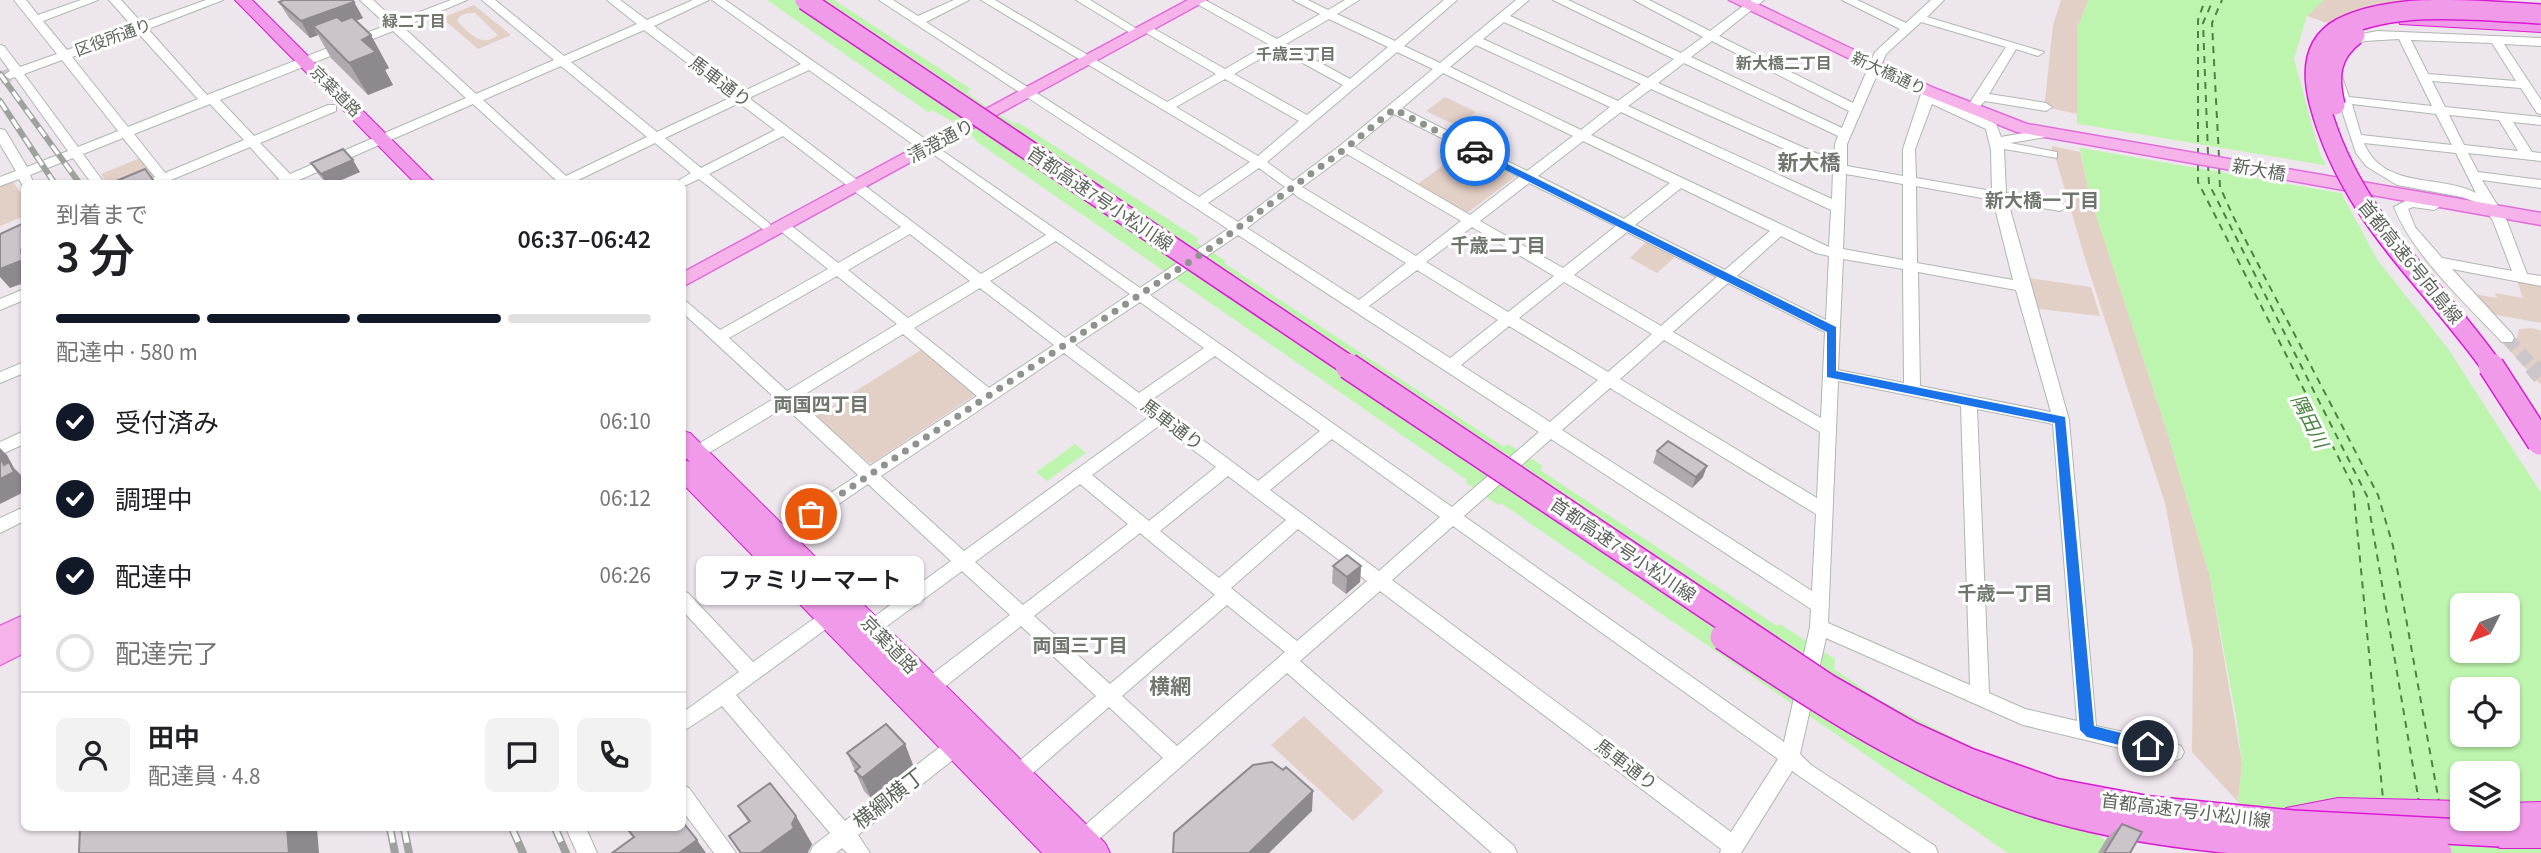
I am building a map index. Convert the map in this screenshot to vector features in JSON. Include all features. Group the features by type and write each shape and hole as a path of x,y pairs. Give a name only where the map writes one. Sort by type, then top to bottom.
{"highway":[{"name":"京葉道路","path":"228,0 299,64 332,108 422,180"},
{"name":"京葉道路","path":"243,0 299,64 375,142 403,180"},
{"name":"首都高速7号小松川線","path":"787,0 1800,689 1892,744 1992,789 2104,822 2176,834 2439,853"},
{"name":"首都高速7号小松川線","path":"806,0 1787,661 1863,709 1933,746 2032,785 2141,809 2373,828 2541,834"},
{"name":"首都高速6号向島線","path":"2541,12 2448,11 2363,31 2347,40 2333,56 2329,79 2346,146 2363,183 2387,219 2481,333 2541,415"},
{"name":"首都高速6号向島線","path":"2541,24 2444,18 2401,23 2369,18 2341,28 2326,39 2317,52 2313,75 2327,131 2342,169 2363,204 2487,359 2541,442"},
{"name":"京葉道路","path":"687,454 780,535 839,609"},
{"name":"京葉道路","path":"687,454 864,634 957,745 1068,849"},
{"name":"京葉道路","path":"864,634 930,687 1018,775 1068,849"},
{"path":"2234,853 2255,835 2273,825 2323,812 2450,814"},
{"path":"2520,816 2541,815"}],"main road":[{"name":"清澄通り","path":"686,267 853,183 1194,0"},
{"name":"新大橋通り","path":"1751,1 1876,62 2046,130"},
{"name":"新大橋通り","path":"1876,62 1928,94 1998,120 2046,130"},
{"name":"新大橋","path":"2046,130 2481,204"},
{"name":"清澄通り","path":"686,279 783,226 853,183"},
{"path":"2481,204 2541,211"},
{"path":"2481,204 2541,219"},
{"path":"6,645 21,628"}],"street":[{"path":"20,0 164,180"},
{"path":"35,20 92,0"},
{"path":"115,0 253,141 279,180"},
{"name":"区役所通り","path":"14,73 217,0"},
{"path":"366,0 558,180"},
{"path":"0,182 25,178 76,152 461,0"},
{"path":"488,0 764,226"},
{"name":"馬車通り","path":"612,0 1732,849"},
{"path":"288,180 703,0"},
{"path":"718,0 1056,235 1790,757 1804,771 1928,853"},
{"path":"885,0 1821,606"},
{"path":"918,21 963,0"},
{"path":"987,0 1259,162 1294,187 1417,263 1823,510"},
{"path":"1082,0 1224,73 1308,121"},
{"path":"1194,0 1351,84"},
{"path":"1299,0 1821,250 2022,286"},
{"path":"1167,107 1353,0"},
{"path":"1199,203 1259,162 1451,0"},
{"path":"780,535 1238,228 1346,148 1523,0"},
{"path":"1559,0 1844,134"},
{"path":"1640,0 1855,109"},
{"path":"1848,0 1908,28"},
{"path":"1359,307 1650,83 1751,1"},
{"path":"1732,849 1790,757 1817,636 1821,606 1823,510 1844,134 1881,52 1936,1"},
{"path":"1502,18 1840,169 2060,206"},
{"path":"1919,18 2038,52"},
{"path":"2401,23 2424,77 2473,175 2486,215 2411,202 2401,206 2409,228 2507,338"},
{"path":"2522,278 2481,204 2466,193 2402,182 2371,163 2362,153 2356,138 2336,74 2345,51 2360,38 2401,23 2496,40 2541,42"},
{"path":"1475,40 1839,208"},
{"path":"2496,40 2541,110"},
{"path":"2013,45 1979,101 2046,107"},
{"path":"0,49 14,73 96,180"},
{"path":"567,180 809,65"},
{"path":"2424,77 2541,82"},
{"path":"1912,390 1909,149 1928,94 1992,127 2019,136"},
{"path":"2345,100 2541,121"},
{"path":"167,180 332,108"},
{"path":"1394,109 1833,330"},
{"path":"2504,118 2535,157"},
{"path":"1992,127 1999,148 1999,195 2061,420 2087,730"},
{"path":"1999,148 2004,140 2046,130"},
{"path":"686,180 784,131"},
{"path":"0,133 25,178"},
{"path":"2356,138 2535,157"},
{"path":"1346,148 1827,429"},
{"path":"1999,148 2052,155"},
{"path":"2473,175 2541,184"},
{"path":"1450,366 1680,182"},
{"path":"783,226 906,325 910,333 988,396"},
{"path":"719,337 911,228"},
{"path":"1068,849 1526,455 1780,230"},
{"path":"687,454 786,398 1056,235"},
{"path":"2441,262 2541,281"},
{"path":"0,304 21,295"},
{"path":"686,307 1177,758"},
{"path":"1139,401 1215,348"},
{"path":"0,378 21,368"},
{"path":"1831,374 2061,420"},
{"path":"1969,401 1980,697"},
{"path":"864,634 1160,417"},
{"path":"1258,490 1331,431"},
{"path":"0,449 21,439"},
{"path":"930,687 1022,616 1228,467"},
{"path":"1080,475 1223,591 1507,853"},
{"path":"0,526 21,516"},
{"path":"1018,775 1109,696 1298,520"},
{"path":"686,602 751,673"},
{"path":"686,721 839,609"},
{"path":"1817,636 1980,697 2023,717 2174,752"},
{"path":"722,693 860,853"},
{"name":"横綱横丁","path":"820,853 957,745"},
{"path":"686,799 726,853"},
{"path":"577,831 587,853"}],"shaded area":[{"path":"2061,0 2089,0 2077,28 2077,114 2046,107 2045,101 2053,25"},
{"path":"2324,0 2432,2 2330,24 2307,16"},
{"path":"474,5 511,35 478,49 442,18","holes":["475,13 498,35 492,39 481,40 457,21 460,16"]},
{"path":"1445,97 1476,112 1457,126 1426,111"},
{"path":"2052,146 2080,152 2090,197 2165,425 2210,577 2242,763 2238,802 2192,752 2193,650 2165,503 2087,265 2055,156 2052,155"},
{"path":"1464,150 1515,177 1467,213 1418,184"},
{"path":"140,158 155,178 105,180 101,174"},
{"path":"13,182 21,194 21,217 0,226 0,187"},
{"path":"1646,242 1675,257 1657,273 1630,258"},
{"path":"2029,278 2091,287 2100,316 2039,309"},
{"path":"2517,281 2541,285 2541,323 2492,314 2474,294 2497,298 2495,293 2523,298"},
{"path":"2533,328 2541,331 2541,385 2499,339 2517,338 2519,329"},
{"path":"921,350 978,393 872,463 816,416"},
{"path":"1304,716 1384,791 1353,821 1271,745"}],"water":[{"path":"767,0 834,0 971,89 967,92 990,109 1016,124 1019,123 1199,239 1196,242 1226,261 1224,263 1504,447 1508,444 1543,466 1540,470 1777,626 1780,624 1835,659 1834,669 1878,699 1989,756 2123,853 2008,853 1501,503 1498,505 1465,482 1467,480 977,142 963,128 933,111 928,112"},
{"name":"隅田川","path":"2089,0 2324,0 2307,16 2294,59 2320,154 2378,261 2447,347 2541,493 2541,853 2222,853 2236,823 2242,763 2210,577 2165,425 2090,197 2077,135 2077,28"},
{"path":"1075,444 1086,453 1047,481 1036,472"}],"pier":[{"path":"2073,123 2329,166 2345,194 2075,147"}],"building":[{"path":"279,2 354,2 301,21"},
{"path":"337,17 342,21 352,17 371,35 362,40 376,52 349,63 313,26"},
{"path":"343,149 353,160 321,174 311,163"},
{"path":"145,169 153,180 119,180"},
{"path":"21,224 21,261 0,269 0,234"},
{"path":"1668,441 1707,466 1696,477 1657,451"},
{"path":"0,457 4,465 9,462 14,472 0,479"},
{"path":"1347,555 1361,566 1347,577 1333,566"},
{"path":"886,724 905,744 862,778 855,771 860,767 847,753"},
{"path":"1272,762 1283,770 1286,767 1313,791 1249,853 1173,853 1174,833 1253,765"},
{"path":"770,783 796,816 792,824 794,828 760,853 741,853 729,836 750,821 738,806"},
{"path":"2122,824 2142,832 2130,853 2104,853"},
{"path":"686,826 697,840 679,853 612,853 634,837 629,831 686,831"},
{"path":"80,831 287,831 289,853 79,853"}],"ferry route":[{"path":"2198,155 2198,20 2205,0"},
{"path":"2208,154 2203,23 2213,0"},
{"path":"2219,157 2212,23 2222,0"},
{"path":"2198,164 2198,182 2353,486 2383,799"},
{"path":"2208,164 2209,184 2367,496 2419,802"},
{"path":"2219,167 2220,187 2233,216 2378,495 2393,546 2439,802"}],"tunnel":[{"path":"0,78 10,75"},
{"path":"2507,338 2533,367"},
{"path":"2532,366 2541,376"}],"railway":[{"path":"0,74 77,180"},
{"path":"0,101 52,180"},
{"path":"391,831 395,853"},
{"path":"405,831 409,853"},
{"path":"513,831 523,853"},
{"path":"556,831 566,853"}],"way so far":[{"path":"811,514 1213,246 1346,148 1394,109 1475,151"}],"place":[{"name":"ファミリーマート","path":"811,514"}],"district":[{"name":"緑二丁目","path":"414,21"},
{"name":"千歳三丁目","path":"1296,54"},
{"name":"新大橋二丁目","path":"1784,63"},
{"name":"新大橋","path":"1809,163"},
{"name":"新大橋一丁目","path":"2042,200"},
{"name":"千歳二丁目","path":"1498,245"},
{"name":"両国四丁目","path":"821,404"},
{"name":"千歳一丁目","path":"2005,593"},
{"name":"両国三丁目","path":"1080,645"},
{"name":"横網","path":"1170,687"}],"route":[{"path":"1475,151 1833,330 1831,374 2061,420 2087,730 2148,746"}]}
